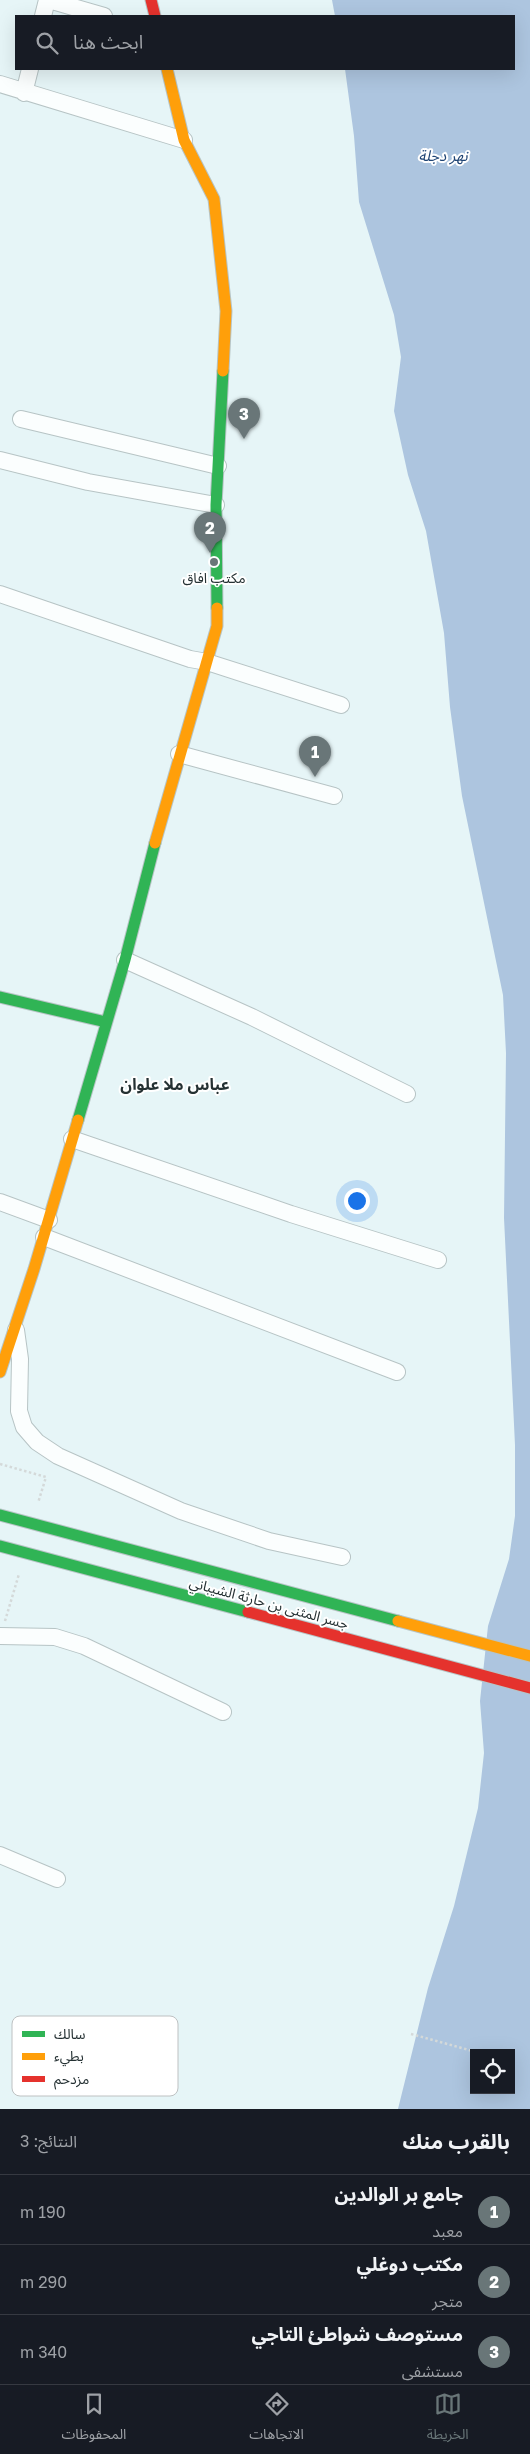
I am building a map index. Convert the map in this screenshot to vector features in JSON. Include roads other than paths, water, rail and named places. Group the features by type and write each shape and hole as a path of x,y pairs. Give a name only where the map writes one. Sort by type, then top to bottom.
{"main road":[{"path":"151,0 154,15"},
{"path":"0,1372 16,1330 125,960 179,754 217,626 216,505 226,310 214,200 184,140 167,70"},
{"path":"0,997 106,1022"},
{"name":"جسر المثنى بن حارثة الشيباني","path":"0,1515 530,1656"},
{"name":"جسر المثنى بن حارثة الشيباني","path":"0,1546 530,1688"}],"street":[{"path":"43,15 48,0 100,15"},
{"path":"24,93 30,70"},
{"path":"0,84 24,93 184,140"},
{"path":"21,419 218,466"},
{"path":"0,460 88,482 216,505"},
{"path":"0,594 190,659 207,662 341,704"},
{"path":"179,754 334,796"},
{"path":"125,960 252,1017 407,1094"},
{"path":"72,1139 291,1214 438,1260"},
{"path":"0,1202 49,1220"},
{"path":"44,1236 397,1372"},
{"path":"16,1330 20,1359 19,1412 24,1427 37,1442 58,1456 181,1511 269,1541 342,1557"},
{"path":"0,1636 55,1636 84,1646 223,1712"},
{"path":"0,1855 58,1879"}],"water":[{"name":"نهر دجلة","path":"332,0 530,0 530,2109 398,2109 428,1988 454,1906 478,1808 484,1753 480,1701 488,1626 509,1559 515,1516 515,1445 504,1218 506,1053 503,995 462,796 450,707 444,633 426,531 408,475 394,411 401,357 394,315 359,202 354,136 345,70 515,70 515,15 335,15"}],"place":[{"name":"مستوصف شواطئ التاجي","path":"244,439"},
{"name":"مكتب دوغلي","path":"210,553"},
{"name":"مكتب افاق","path":"214,562"},
{"name":"جامع بر الوالدين","path":"315,777"}],"district":[{"name":"عباس ملا علوان","path":"175,1084"}]}
